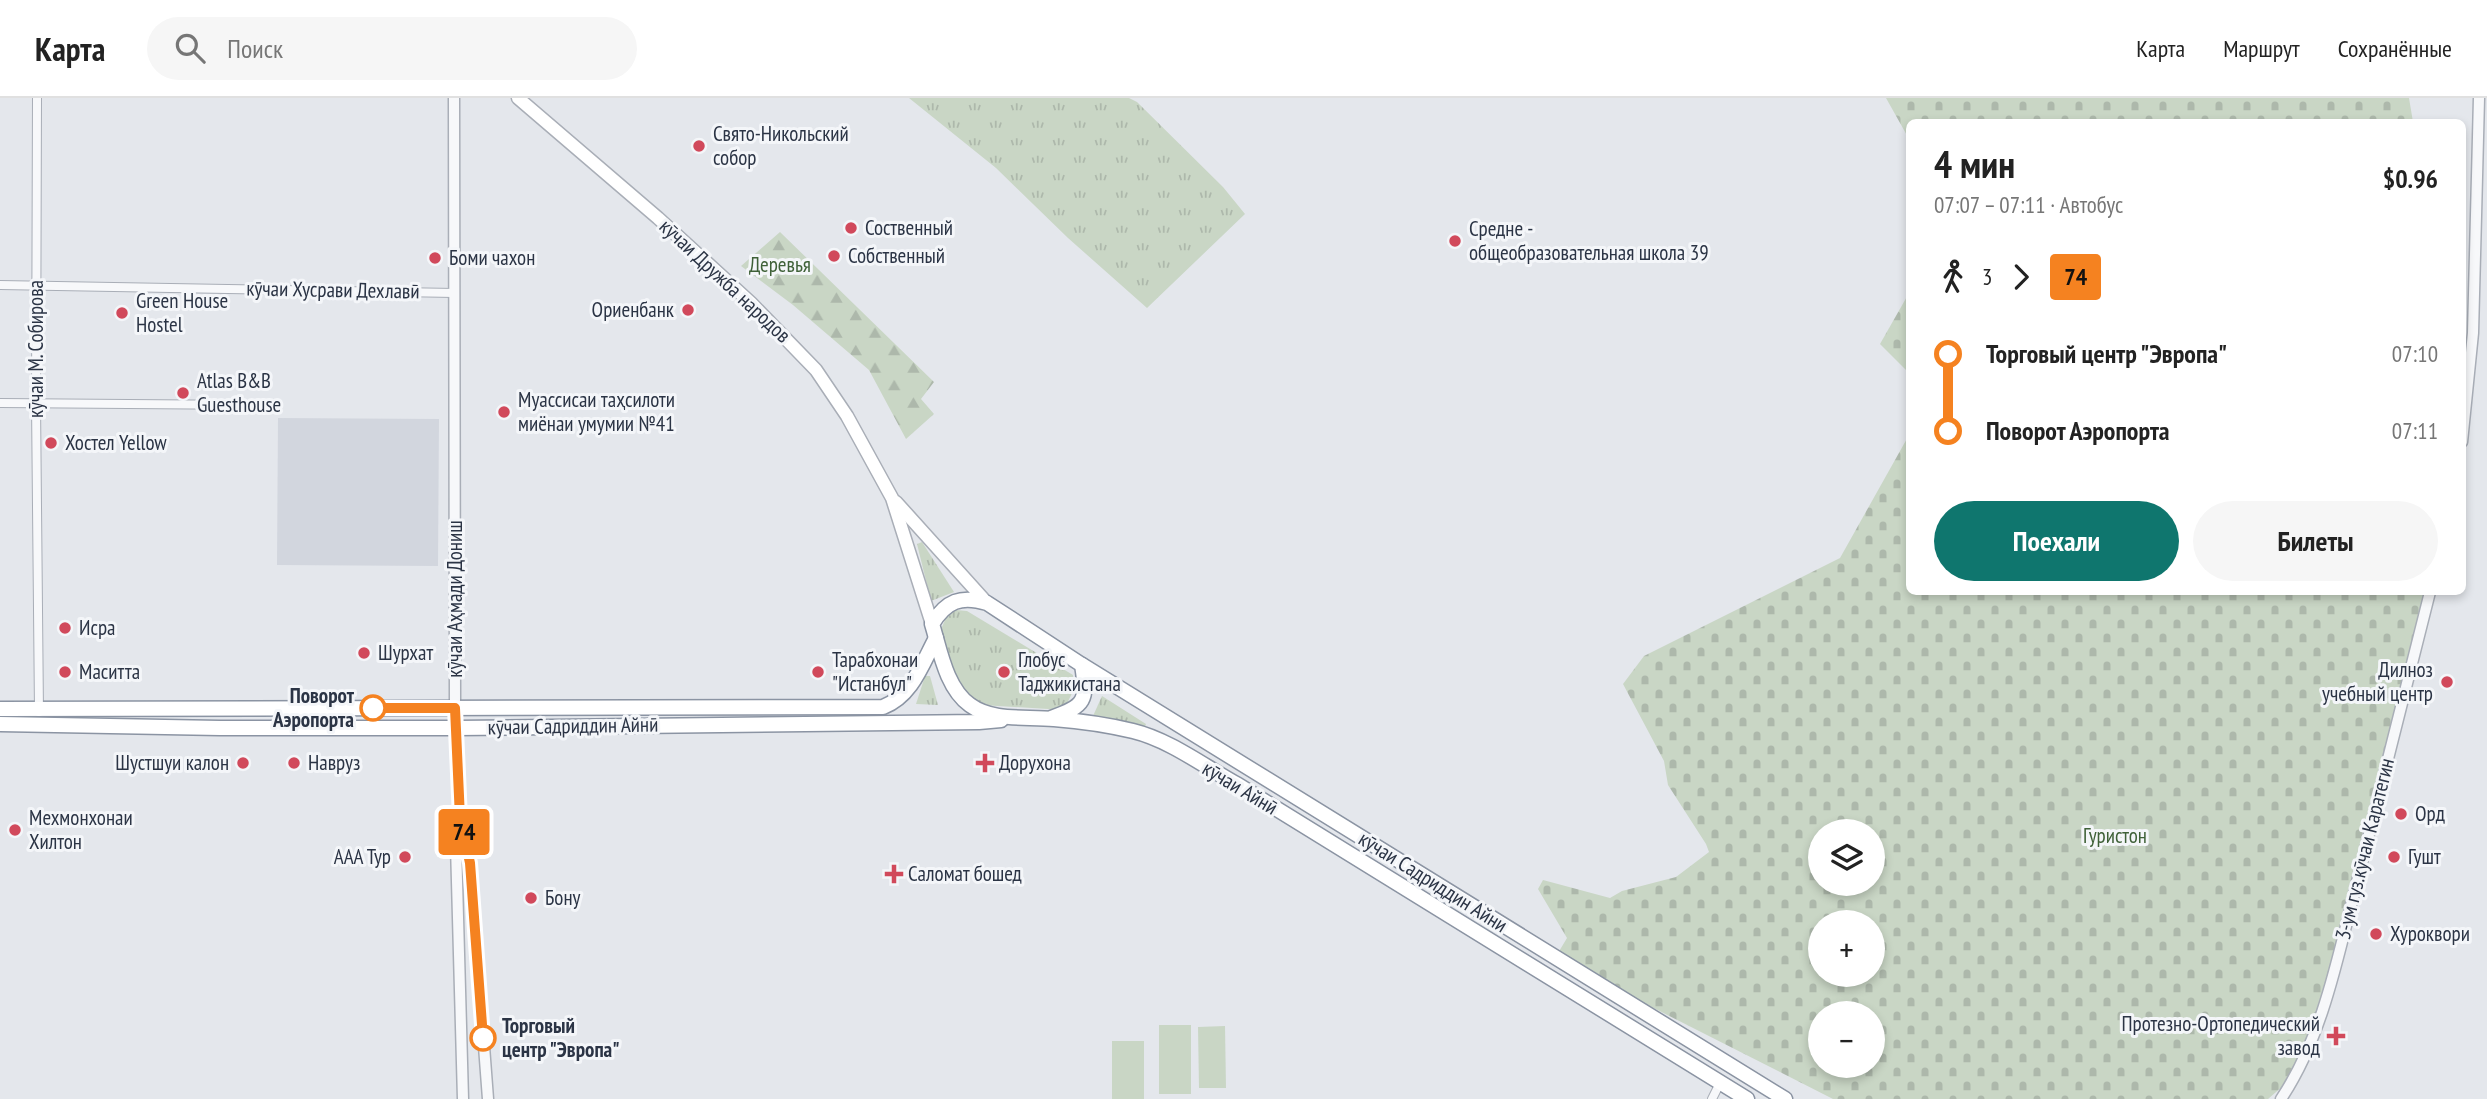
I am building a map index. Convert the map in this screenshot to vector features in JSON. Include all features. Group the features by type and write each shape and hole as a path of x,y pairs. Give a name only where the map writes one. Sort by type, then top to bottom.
{"highway":[{"path":"973,599 987,603 1082,665 1086,694 1083,701 1067,712 1051,718 1013,718 980,711 965,702 950,678 934,631 945,606 953,601 973,599"},
{"name":"кӯчаи Садриддин Айнӣ","path":"0,709 883,707 892,704 907,691 934,631"},
{"name":"кӯчаи Садриддин Айни","path":"1082,665 1785,1099"},
{"name":"кӯчаи Садриддин Айнӣ","path":"0,724 456,727 979,722 1013,718"},
{"name":"кӯчаи Айнӣ","path":"1051,718 1137,732 1162,742 1238,785 1416,895"},
{"name":"кӯчаи Садриддин Айни","path":"1416,895 1747,1099"}],"main road":[{"name":"кӯчаи Дружба народов","path":"518,98 658,218 794,346 837,400 892,498"},
{"path":"892,498 987,603"},
{"path":"892,498 934,631"}],"street":[{"name":"кӯчаи М. Собирова","path":"37,98 38,726"},
{"name":"кӯчаи Аҳмади Дониш","path":"454,98 455,708 460,818 471,874 488,1099"},
{"path":"2466,413 2473,320 2479,98"},
{"name":"кӯчаи Хусрави Дехлавӣ","path":"0,285 455,293"},
{"path":"0,403 271,405"},
{"name":"3-ум гуз.кӯчаи Каратегин","path":"2281,1099 2304,1059 2320,1017 2429,595"},
{"path":"460,818 456,845 463,1099"},
{"path":"1712,1099 1720,1083"}],"shaded area":[{"path":"278,418 439,419 438,566 277,565"}],"green space":[{"path":"909,98 1129,98 1137,102 1223,187 1245,214 1147,308 1068,238 996,168"},
{"path":"1886,98 2409,98 2412,119 1906,119 1906,134"},
{"name":"Деревья","path":"780,232 934,382 921,399 934,414 906,439 869,370 793,305 741,266"},
{"path":"1906,298 1906,370 1880,344"},
{"name":"Гуристон","path":"1906,440 1906,595 2429,595 2306,1066 2268,1099 1833,1099 1555,958 1567,938 1538,889 1543,880 1610,898 1622,891 1676,877 1709,852 1668,785 1664,761 1623,684 1644,656 1840,558"},
{"path":"922,542 954,592 931,601 917,544"},
{"path":"956,610 967,611 1073,675 1074,689 1064,710 982,705 959,686 944,652 941,629 946,618"},
{"path":"925,676 930,676 938,705 916,704"},
{"path":"1102,696 1146,724 1144,729 1093,716"},
{"path":"1159,1025 1191,1025 1191,1094 1159,1094"},
{"path":"1225,1026 1226,1088 1199,1088 1198,1027"},
{"path":"1112,1041 1144,1041 1144,1099 1112,1099"}],"bus line":[{"name":"74","path":"373,708 455,708 460,818 470,863 483,1038"}],"place":[{"name":"Свято-Никольский собор","path":"699,146"},
{"name":"Соственный","path":"851,228"},
{"name":"Средне - общеобразовательная школа 39","path":"1455,241"},
{"name":"Собственный","path":"834,256"},
{"name":"Боми чахон","path":"435,258"},
{"name":"Ориенбанк","path":"688,310"},
{"name":"Green House Hostel","path":"122,313"},
{"name":"Atlas B&B Guesthouse","path":"183,393"},
{"name":"Муассисаи таҳсилоти миёнаи умумии №41","path":"504,412"},
{"name":"Хостел Yellow","path":"51,443"},
{"name":"Исра","path":"65,628"},
{"name":"Шурхат","path":"364,653"},
{"name":"Маситта","path":"65,672"},
{"name":"Тарабхонаи \"Истанбул\"","path":"818,672"},
{"name":"Глобус Таджикистана","path":"1004,672"},
{"name":"Дилноз учебный центр","path":"2447,682"},
{"name":"Поворот Аэропорта","path":"373,708"},
{"name":"Шустшуи калон","path":"243,763"},
{"name":"Навруз","path":"294,763"},
{"name":"Дорухона","path":"985,763"},
{"name":"Орд","path":"2401,814"},
{"name":"Мехмонхонаи Хилтон","path":"15,830"},
{"name":"ААА Тур","path":"405,857"},
{"name":"Гушт","path":"2394,857"},
{"name":"Саломат бошед","path":"894,874"},
{"name":"Бону","path":"531,898"},
{"name":"Хуроквори","path":"2376,934"},
{"name":"Протезно-Ортопедический завод","path":"2336,1036"},
{"name":"Торговый центр \"Эвропа\"","path":"483,1038"}]}
